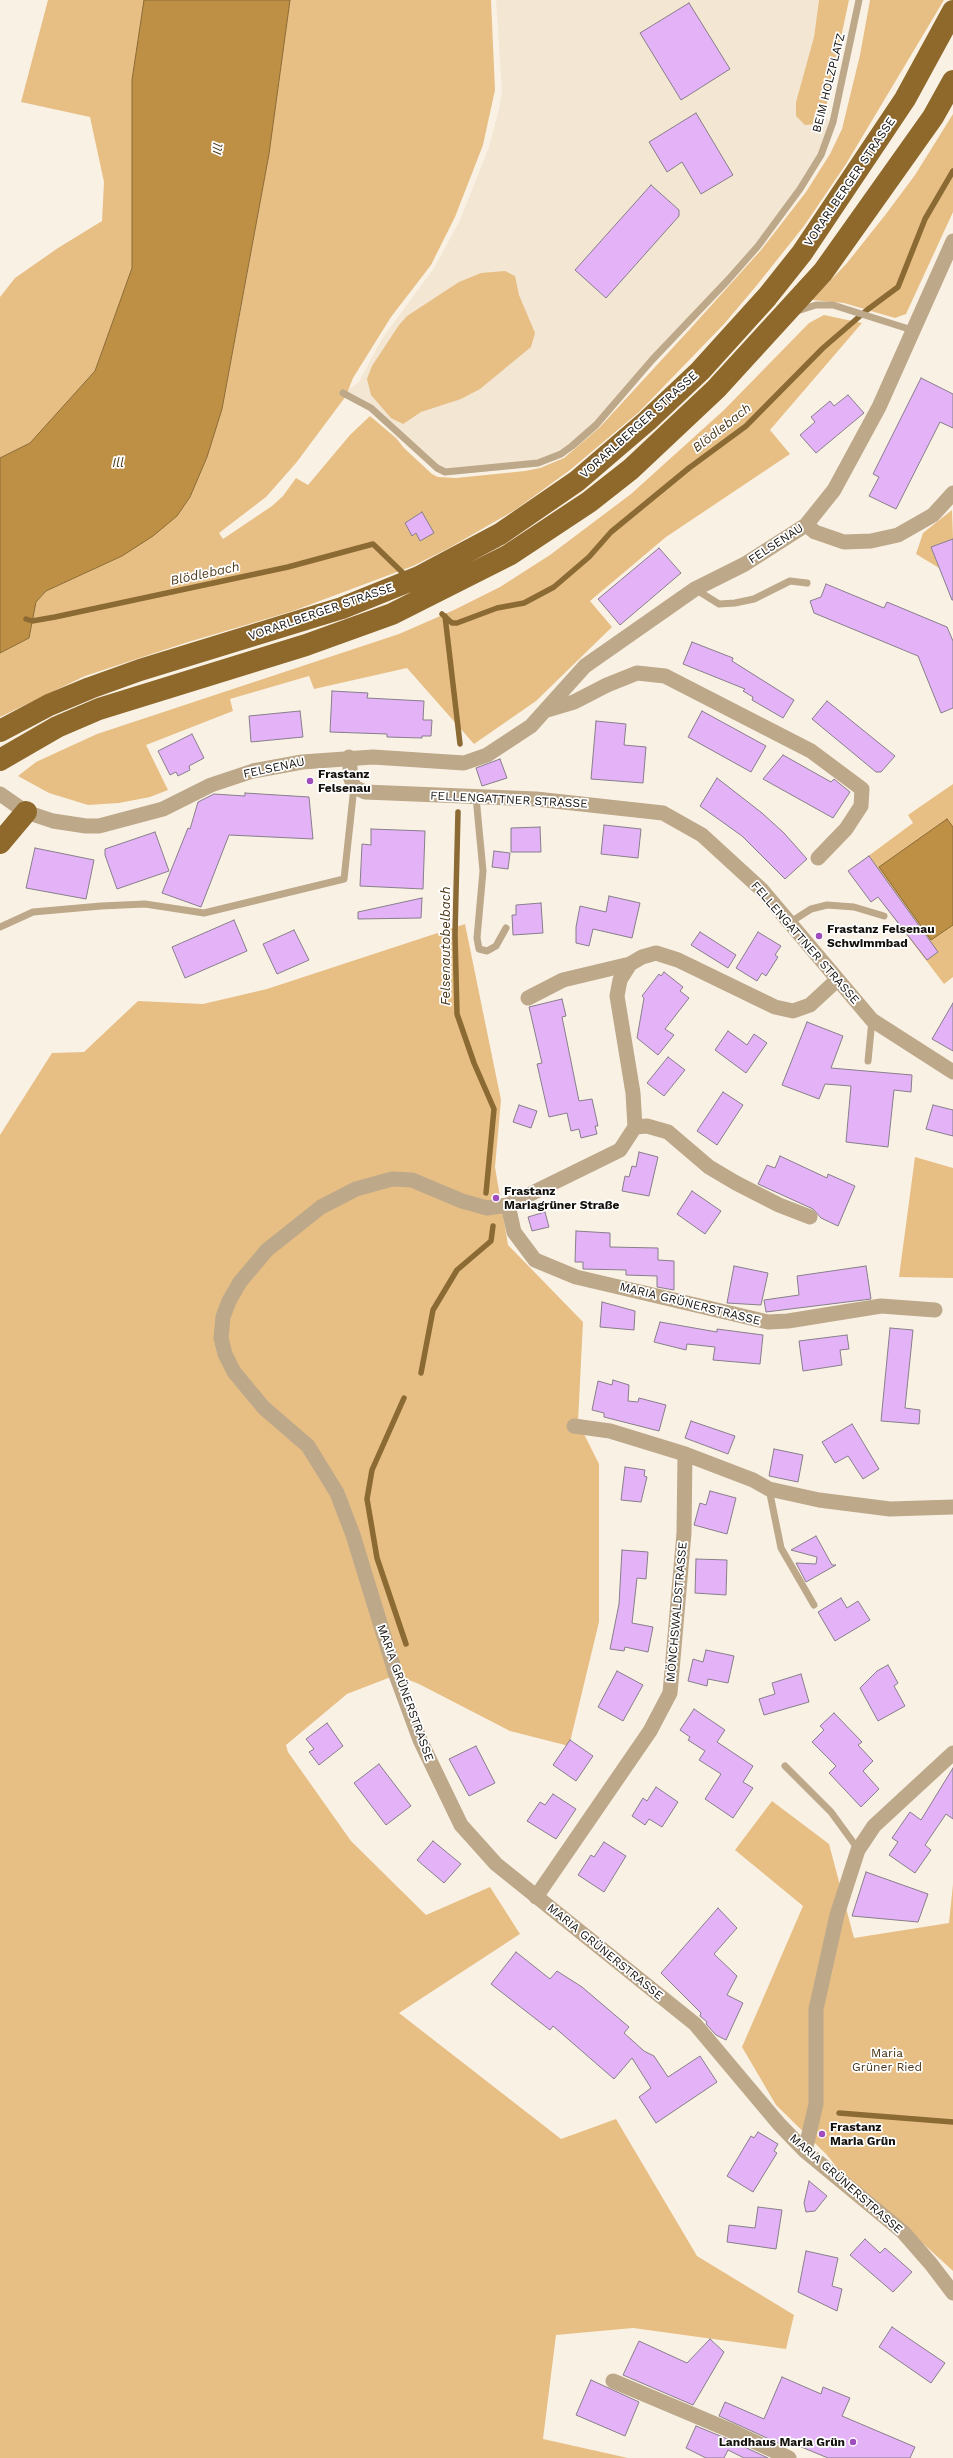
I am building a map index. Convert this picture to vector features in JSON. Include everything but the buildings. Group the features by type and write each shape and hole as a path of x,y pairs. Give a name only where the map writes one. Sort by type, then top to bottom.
{"main road":[{"name":"VORARLBERGER STRASSE","path":"0,731 49,705 90,688 140,670 342,608 419,577 500,534 577,481 642,426 700,371 789,270 905,99 953,11"},
{"name":"VORARLBERGER STRASSE","path":"0,760 57,727 99,709 306,645 392,614 509,555 583,506 631,469 716,389 823,272 933,117 953,81"},
{"path":"0,843 22,810"}],"street":[{"name":"FELSENAU","path":"0,794 22,810 53,821 86,826 99,826 163,809 211,785 253,771 308,761 349,757 464,763 493,751 531,726 585,666 695,589 751,560 806,525 834,490 879,407 953,240"},
{"path":"806,525 815,532 844,542 871,541 898,535 933,515 953,493"},
{"name":"FELSENAU","path":"547,710 574,702 607,685 637,673 665,676 811,751 862,789 861,806 846,828 818,858"},
{"path":"349,757 351,779 354,787"},
{"name":"FELLENGATTNER STRASSE","path":"354,787 365,792 536,799 662,813 702,835 762,890 872,1020 953,1072"},
{"path":"528,998 563,980 630,964 642,957 656,953 670,958 775,1007 793,1011 810,1005 837,980"},
{"path":"630,964 620,980 617,996 633,1093 635,1127 647,1126 668,1132 709,1167 736,1183 780,1205 810,1217"},
{"name":"MARIA GRÜNERSTRASSE","path":"635,1127 620,1150 508,1205 487,1208 462,1201 412,1180 392,1179 356,1189 321,1207 267,1250 240,1282 228,1301 223,1317 221,1338 225,1354 234,1372 264,1408 308,1446 337,1494 352,1535 396,1675 420,1740 461,1825 496,1864 694,2024 779,2124 805,2151 903,2232 931,2264 953,2293"},
{"name":"MARIA GRÜNERSTRASSE","path":"508,1205 514,1232 535,1260 576,1277 768,1322 788,1322 881,1306 935,1310"},
{"path":"574,1426 610,1431 685,1454 753,1480 769,1489 819,1500 890,1509 953,1507"},
{"name":"MÖNCHSWALDSTRASSE","path":"536,1897 646,1737 664,1708 670,1693 684,1539 685,1454"},
{"path":"805,2151 816,2104 816,2009 837,1915 858,1850 874,1826 953,1753"},
{"path":"613,2381 734,2432 788,2458"}],"lane":[{"name":"BEIM HOLZPLATZ","path":"344,393 371,408 437,468 445,472 523,466 550,459 572,446 596,425 652,360 688,325 758,246 800,190 821,155 833,122 859,0"},
{"path":"786,314 816,305 841,307 912,330"},
{"path":"695,589 719,604 735,603 754,599 790,581 807,583"},
{"path":"0,927 32,912 101,906 145,904 204,913 344,879 354,787"},
{"path":"476,797 483,871 477,938 479,949 487,952 496,946 506,928"},
{"path":"789,923 811,909 827,905 854,907 884,916"},
{"path":"868,1061 872,1020"},
{"path":"769,1489 781,1548 814,1605"},
{"path":"785,1766 831,1812 858,1850"}],"shaded area":[{"path":"496,0 819,0 814,37 796,102 816,124 824,117 833,122 821,155 783,215 596,425 550,459 445,472 387,422 344,393 359,382 381,340 434,268 460,220 489,147 502,91"}],"green space":[{"path":"48,0 144,0 132,81 132,268 95,371 30,443 0,458 0,297 15,278 58,248 102,221 104,182 90,117 21,102"},
{"path":"290,0 491,0 495,90 483,145 455,217 431,265 391,317 353,378 346,396 296,463 266,497 219,533 223,539 272,506 283,496 296,478 308,485 350,435 370,416 396,438 404,448 432,474 438,477 456,478 525,471 540,468 564,458 599,428 690,329 761,250 806,192 830,154 842,129 860,55 870,0 944,0 846,164 804,226 725,323 639,412 570,470 515,510 449,548 413,566 293,611 185,643 85,676 0,717 0,653 29,638 36,602 46,591 122,556 177,516 190,497 207,457 222,409 269,154"},
{"path":"819,0 849,0 824,117 816,124 805,125 796,116 796,102 814,37"},
{"path":"953,114 953,212 906,314 895,318 844,303 812,300 847,263 886,214 915,175"},
{"path":"505,271 515,276 519,295 535,333 531,347 480,389 461,399 421,412 403,424 391,418 371,395 367,379 372,366 399,325 407,316 459,282 481,273"},
{"path":"824,315 862,323 770,430 790,454 666,537 590,601 612,627 536,701 474,744 407,668 314,689 309,676 230,699 233,711 146,745 168,790 150,797 119,803 88,805 49,793 18,776 36,762 97,734 399,634 454,610 500,587 550,555 631,494 724,410 809,323"},
{"path":"952,510 953,539 931,547 939,568 916,554 923,533"},
{"path":"953,784 953,977 944,984 878,897 871,902 848,871 913,823 908,815"},
{"path":"465,924 501,1100 495,1167 508,1245 583,1322 578,1422 599,1464 599,1622 569,1746 510,1731 419,1684 396,1675 347,1694 286,1745 288,1752 351,1841 426,1915 490,1887 520,1934 399,2013 561,2139 616,2119 697,2256 794,2315 786,2349 633,2328 556,2335 543,2439 628,2458 0,2458 0,1135 52,1053 84,1052 138,1001 203,1004 267,989"},
{"path":"915,1157 953,1168 953,1278 899,1277"},
{"name":"Maria Grüner Ried","path":"772,1801 829,1844 854,1938 949,1923 953,1884 953,2271 878,2202 840,2171 826,2154 776,2105 742,2047 803,1906 735,1850"}],"water":[{"name":"Ill","path":"144,0 290,0 269,154 222,409 207,457 190,497 177,516 153,536 122,556 46,591 36,602 29,638 0,653 0,458 30,443 95,371 132,268 132,80"},
{"path":"947,819 953,827 953,925 931,940 879,867"}],"waterway":[{"name":"Blödlebach","path":"442,614 452,623 457,623 497,608 524,603 554,587 589,557 611,532 689,468 746,426 823,348 867,310 898,287 925,219 953,171"},
{"name":"Blödlebach","path":"26,619 32,621 55,617 288,567 373,544 403,573"},
{"name":"Felsenautobelbach","path":"445,616 460,744"},
{"name":"Felsenautobelbach","path":"458,812 455,934 457,1014 474,1063 494,1109 486,1193"},
{"name":"Felsenautobelbach","path":"421,1373 433,1310 457,1270 491,1241 493,1226"},
{"name":"Felsenautobelbach","path":"404,1398 372,1470 367,1499 377,1558 406,1644"},
{"name":"Felsenautobelbach","path":"839,2113 953,2122"}],"place":[{"name":"Frastanz Felsenau","path":"310,781"},
{"name":"Frastanz Felsenau Schwimmbad","path":"819,936"},
{"name":"Frastanz Mariagrüner Straße","path":"496,1198"},
{"name":"Frastanz Maria Grün","path":"822,2134"},
{"name":"Landhaus Maria Grün","path":"853,2442"}]}
